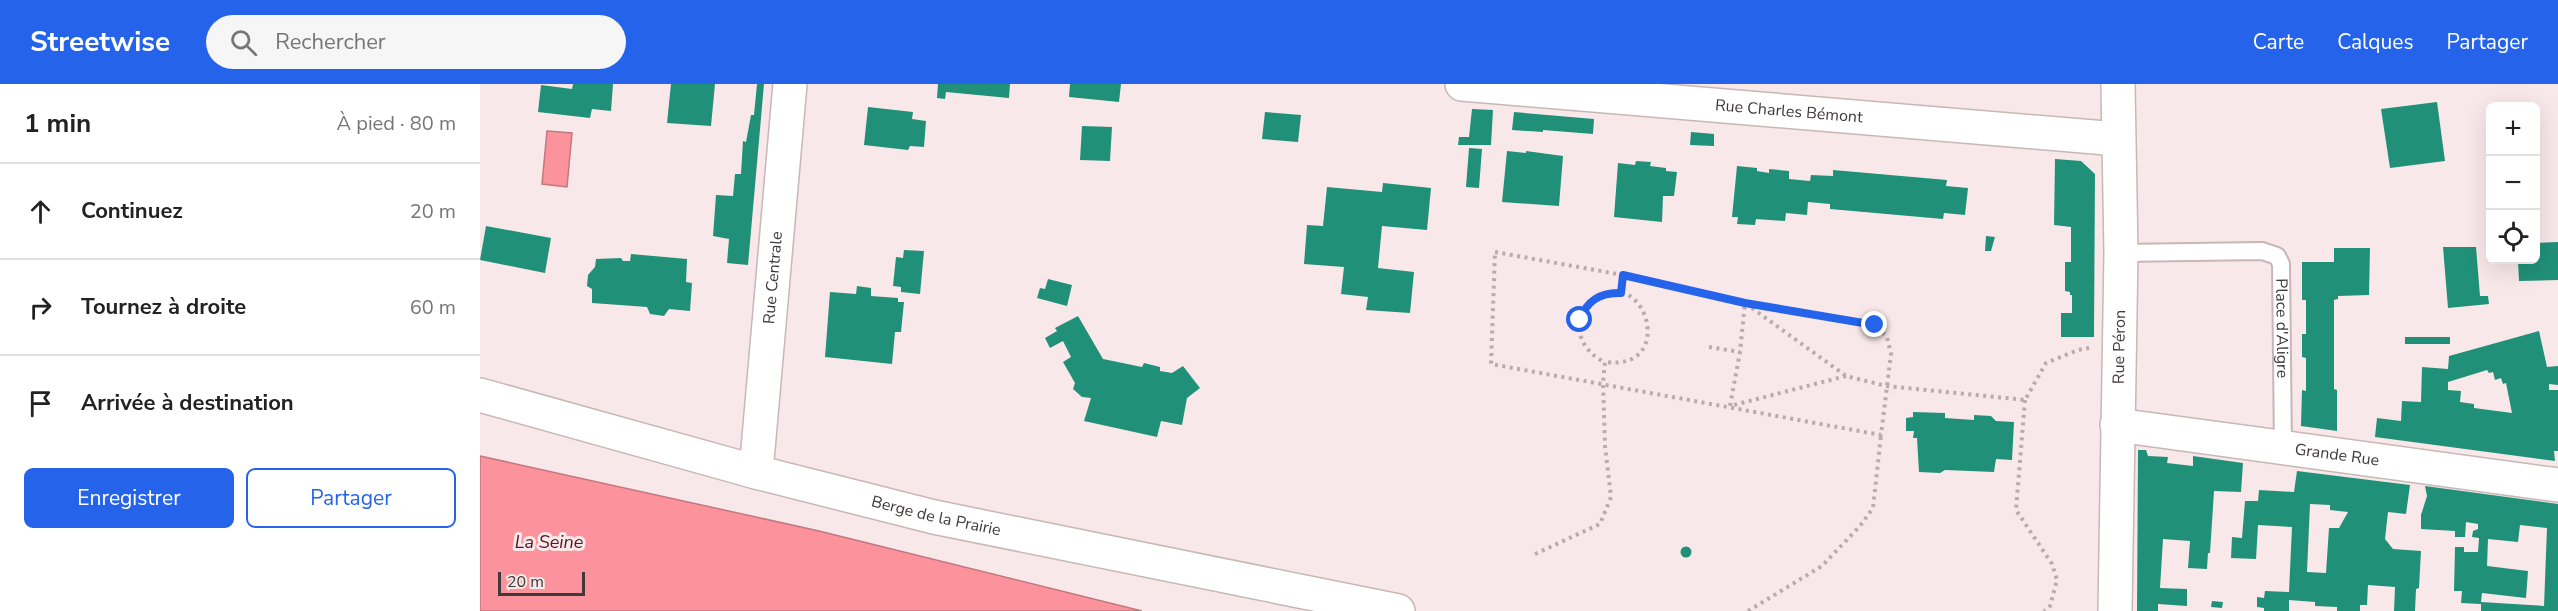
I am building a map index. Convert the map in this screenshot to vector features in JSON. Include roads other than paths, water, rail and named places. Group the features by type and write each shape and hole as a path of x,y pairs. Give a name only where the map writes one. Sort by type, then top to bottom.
{"street":[{"name":"Rue Centrale","path":"756,472 790,84"},
{"name":"Rue Charles Bémont","path":"1462,84 2118,139"},
{"name":"Rue Péron","path":"2115,611 2121,253 2118,84"},
{"name":"Berge de la Prairie","path":"480,395 756,472 934,516 1398,611"},
{"name":"Grande Rue","path":"2117,425 2558,485"}],"lane":[{"name":"Place d'Aligre","path":"2121,253 2262,251 2277,256 2281,264 2283,449"}],"water":[{"path":"547,131 572,133 567,187 542,184"},
{"name":"La Seine","path":"480,456 819,531 1142,611 480,611"}]}
